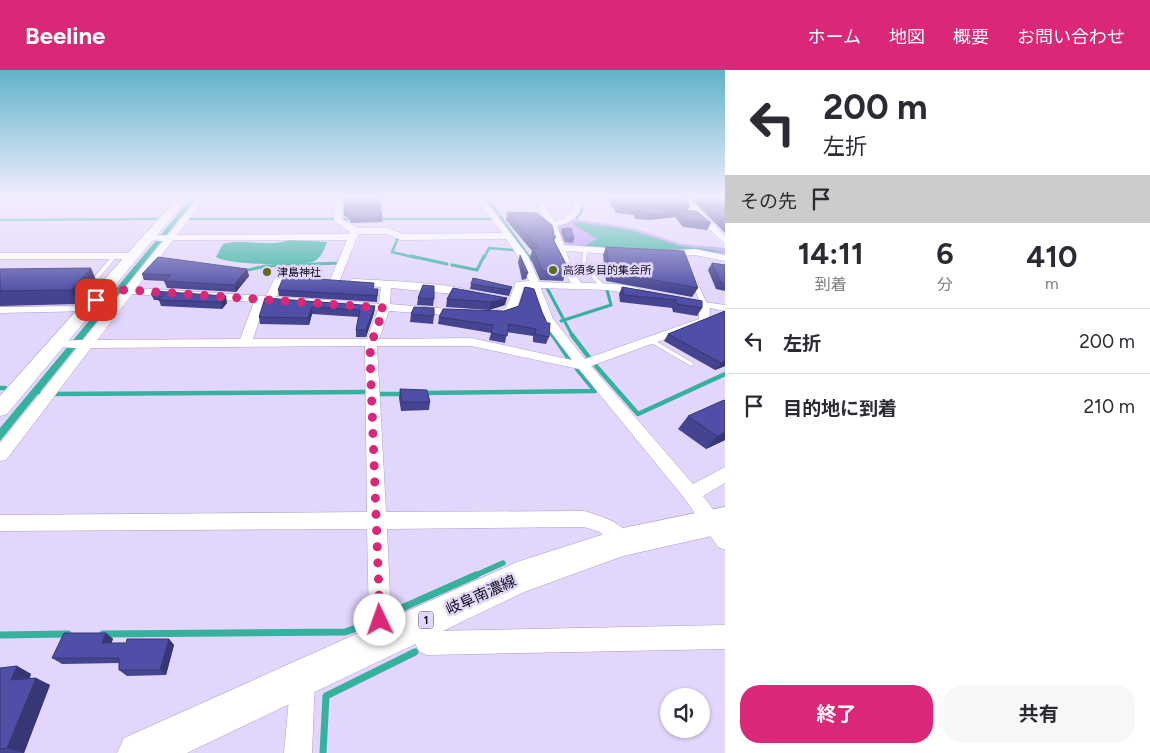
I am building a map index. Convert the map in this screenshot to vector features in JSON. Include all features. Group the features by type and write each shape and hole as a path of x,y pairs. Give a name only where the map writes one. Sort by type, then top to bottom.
{"main road":[{"name":"岐阜南濃線","path":"139,753 517,578 623,542 713,519"}],"street":[{"path":"0,409 60,344 104,286 160,228"},
{"path":"0,454 176,228"},
{"path":"347,228 354,234"},
{"path":"502,228 523,256 547,319 582,366 713,519"},
{"path":"551,228 561,248 566,266 578,286"},
{"path":"713,228 725,241"},
{"path":"152,238 354,234 388,231 401,237 508,236"},
{"path":"716,231 725,232"},
{"path":"326,280 354,234"},
{"path":"561,248 633,253"},
{"path":"653,254 696,252 724,257"},
{"path":"0,256 134,256"},
{"path":"245,344 266,298 280,280 291,278 386,284 436,288 485,296"},
{"path":"386,284 384,308 371,344 375,521 380,620 427,643 725,636"},
{"path":"104,286 127,290 266,298 474,314 502,314 511,311 509,301 520,284 603,287 648,293"},
{"path":"684,300 725,308"},
{"path":"60,344 371,344 471,342 582,366 705,321 704,304"},
{"path":"0,310 87,309"},
{"path":"713,519 725,474"},
{"path":"0,523 584,519 606,526 623,542"},
{"path":"298,753 303,677"}],"lane":[{"path":"585,250 584,266 603,287"},
{"path":"104,286 115,256"},
{"path":"690,273 704,304"},
{"path":"652,341 691,364"}],"shaded area":[{"path":"166,228 172,228 40,392 42,393 37,395 0,441 0,428"},
{"path":"557,228 632,228 681,244 725,248 725,257 716,254 649,253 563,246"},
{"path":"579,228 616,228 630,230 680,246 725,253 694,249 646,251 584,246 597,239"},
{"path":"290,240 327,242 322,254 312,262 248,263 223,260 216,257 223,244 232,242 273,243"}],"building":[{"path":"521,228 553,228 554,233 552,232 556,237 552,237 566,264 561,264 566,272 543,271 533,248 540,249"},
{"path":"571,228 574,239 566,239 562,229"},
{"path":"606,247 684,251 698,288 610,272"},
{"path":"520,255 528,273 524,273"},
{"path":"158,257 247,269 234,285 164,281 171,275 142,274"},
{"path":"712,263 725,265 725,283 721,283"},
{"path":"91,268 71,290 0,291 0,269"},
{"path":"283,278 374,283 373,289 378,289 377,296 278,290"},
{"path":"473,278 512,287 510,290 471,284"},
{"path":"423,285 434,286 434,299 418,298"},
{"path":"525,287 534,289 547,323 550,323 549,337 535,334 536,329 509,324 507,336 491,333 493,325 439,317 443,309 504,311 519,306"},
{"path":"622,287 702,301 702,308 677,304 676,300 624,295"},
{"path":"453,288 507,298 491,302 447,299"},
{"path":"154,291 226,296 221,302 158,300 164,295 151,294"},
{"path":"265,298 375,306 366,330 356,330 360,310 312,307 308,318 259,317"},
{"path":"414,307 434,308 434,316 411,314"},
{"path":"725,311 725,361 721,363 668,334"},
{"path":"400,389 427,390 430,402 402,402"},
{"path":"724,400 725,432 717,436 688,416"},
{"path":"64,633 106,633 102,643 126,643 127,639 169,639 160,670 119,670 119,658 52,658"},
{"path":"17,666 11,680 36,678 7,748 0,749 0,668"}],"waterway":[{"path":"508,228 530,258"},
{"path":"395,236 398,238 392,252 417,258"},
{"path":"484,258 489,248 514,250"},
{"path":"411,256 447,264"},
{"path":"452,265 477,270 484,256"},
{"path":"529,256 532,260"},
{"path":"243,271 266,266 339,263 340,259"},
{"path":"91,280 105,280"},
{"path":"547,288 564,320"},
{"path":"564,320 611,305 607,290"},
{"path":"564,320 573,337"},
{"path":"546,326 553,337"},
{"path":"553,335 571,362"},
{"path":"572,335 591,360"},
{"path":"596,366 638,414 725,374"},
{"path":"423,393 595,391 577,369"},
{"path":"0,388 5,388"},
{"path":"52,394 366,392"},
{"path":"380,394 405,394"},
{"path":"474,576 503,563"},
{"path":"393,612 476,575"},
{"path":"103,634 345,632 365,625"},
{"path":"0,635 68,634"},
{"path":"323,753 326,696 415,652"}],"place":[{"name":"高須多目的集会所","path":"553,270"},
{"name":"津島神社","path":"267,272"}],"route":[{"path":"96,300 104,290 128,290 270,298 384,308 371,344 370,355 380,620"}]}
